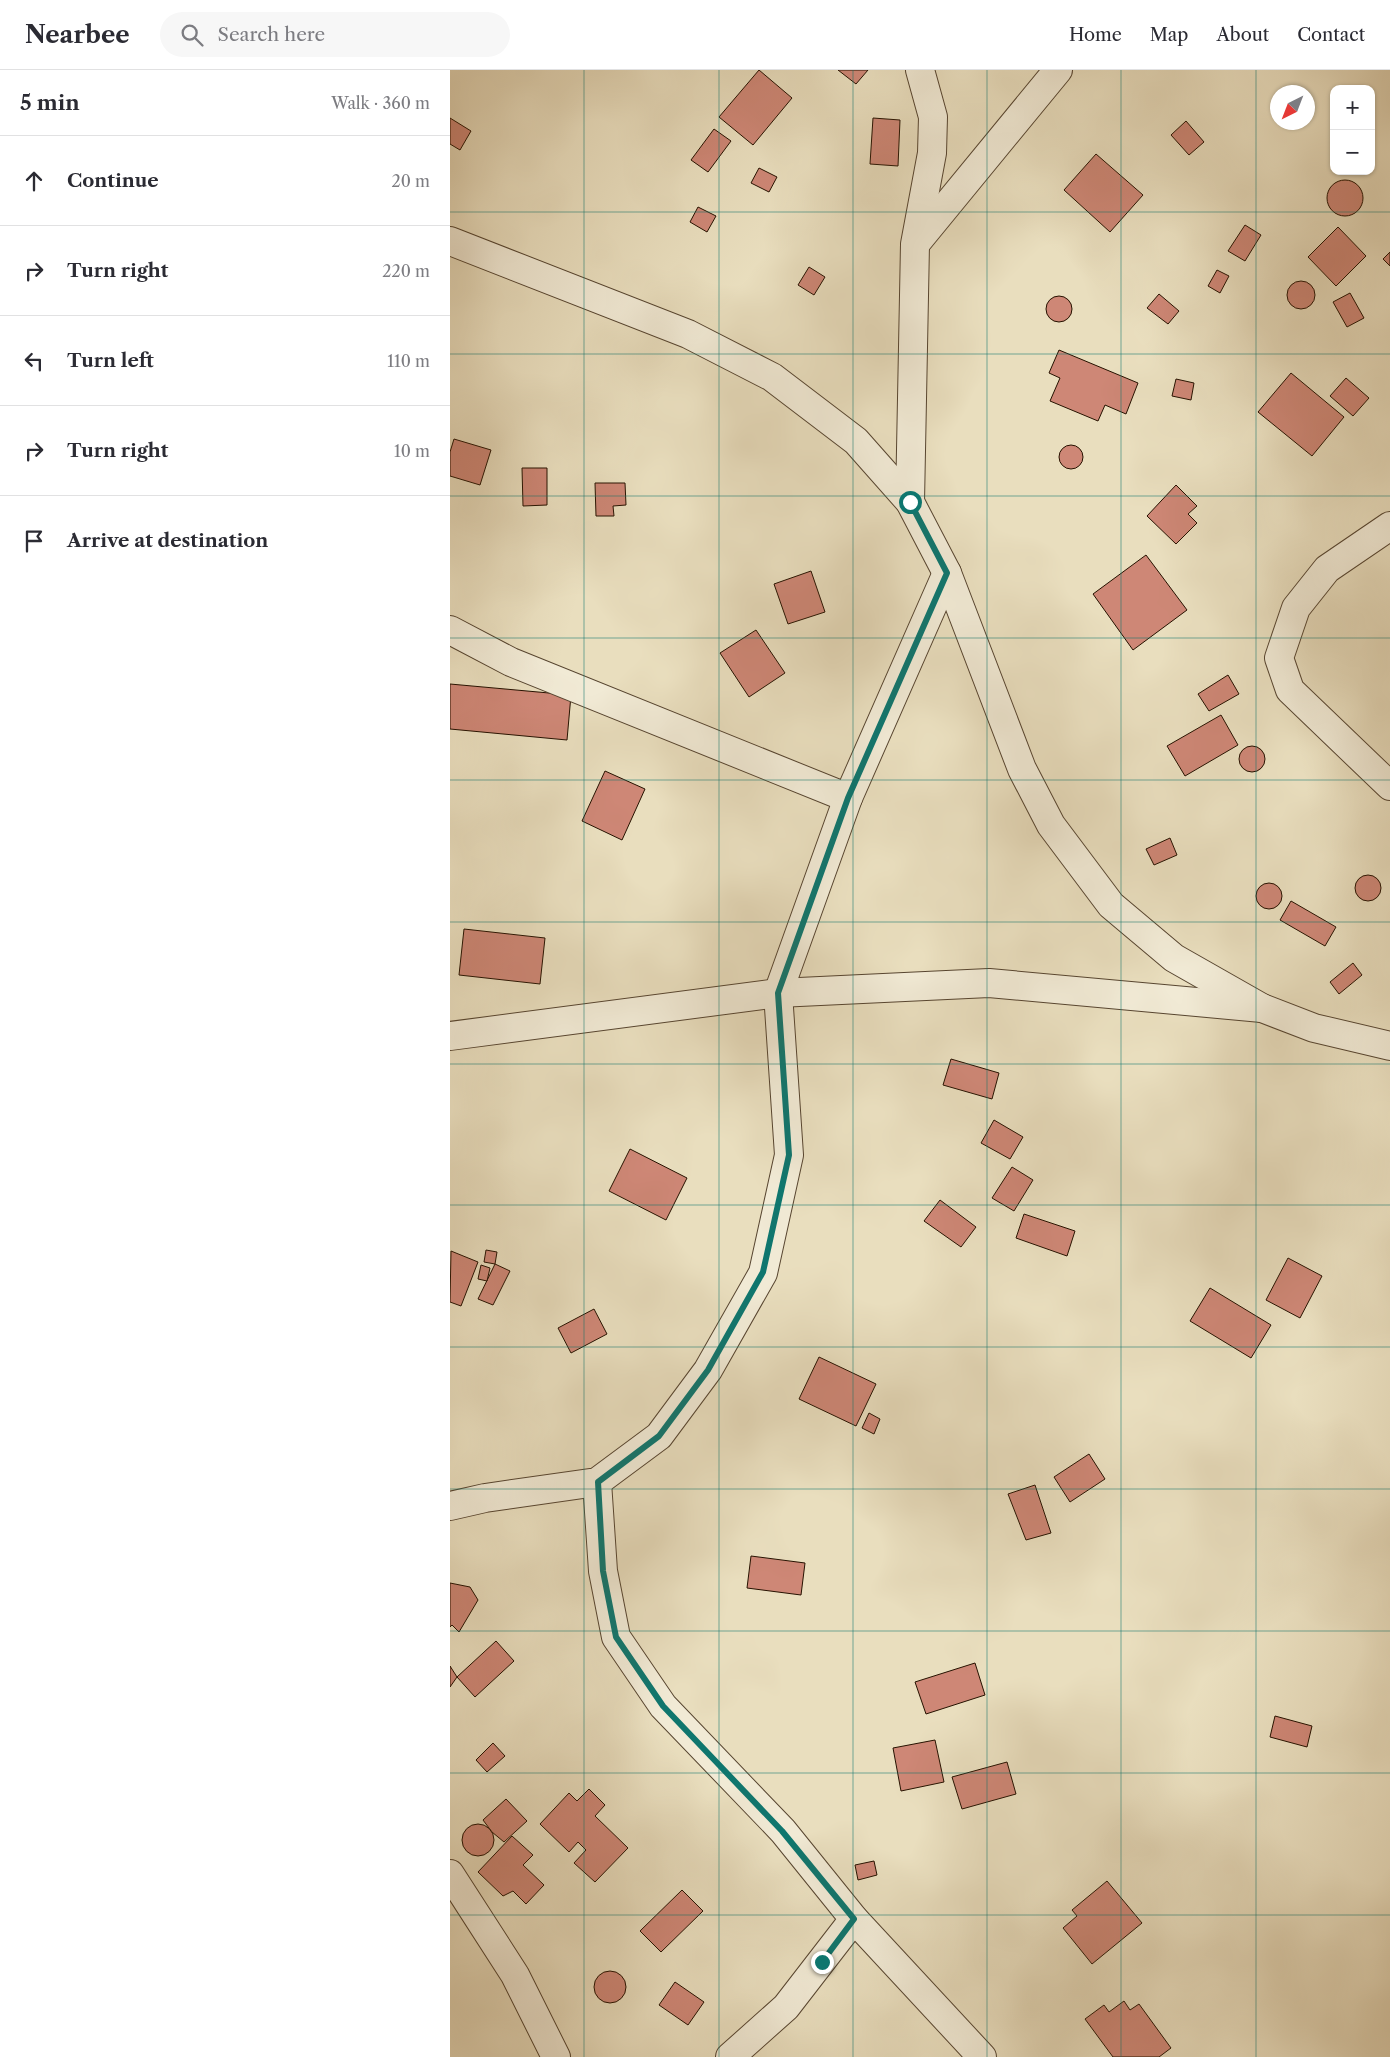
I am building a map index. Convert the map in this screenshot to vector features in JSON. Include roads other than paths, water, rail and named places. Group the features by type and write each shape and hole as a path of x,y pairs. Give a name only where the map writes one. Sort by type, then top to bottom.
{"street":[{"path":"910,502 915,244 932,153 933,117 920,70"},
{"path":"915,244 1058,70"},
{"path":"450,241 688,334 772,377 856,441 910,502 947,573 1022,769 1051,826 1111,905 1174,958 1262,1008 1314,1028 1390,1046"},
{"path":"1390,526 1327,569 1296,608 1279,658 1290,690 1390,786"},
{"path":"450,1506 485,1498 598,1482 659,1436 708,1370 763,1272 789,1155 778,993 848,798 947,573"},
{"path":"450,630 511,662 848,798"},
{"path":"450,1036 778,993 989,983 1262,1008"},
{"path":"598,1482 603,1571 616,1637 663,1706 782,1831 854,1919 982,2057"},
{"path":"450,1874 515,1975 556,2057"},
{"path":"730,2057 786,2007 854,1919"}]}
